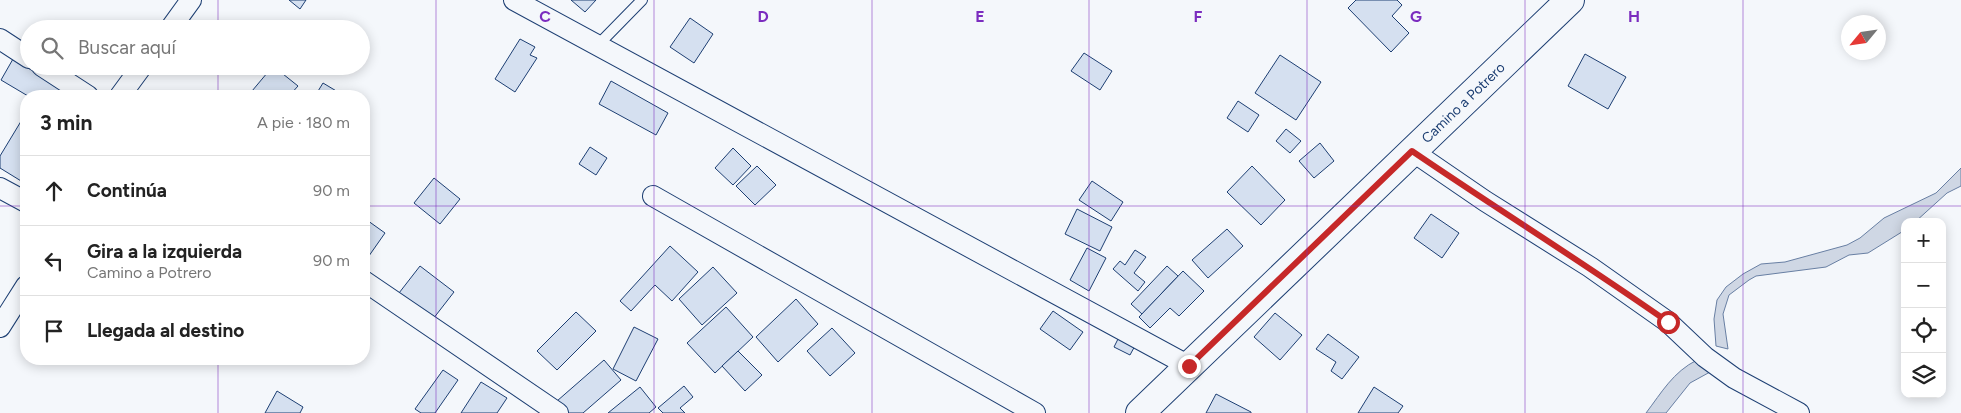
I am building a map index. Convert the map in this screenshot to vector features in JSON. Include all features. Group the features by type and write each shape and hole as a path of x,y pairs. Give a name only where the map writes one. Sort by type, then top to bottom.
{"street":[{"path":"177,20 191,0"},
{"path":"514,0 1189,366"},
{"name":"Camino a Potrero","path":"1140,413 1570,0"},
{"path":"0,39 20,52"},
{"path":"56,75 79,90"},
{"path":"124,90 135,75"},
{"path":"1412,151 1668,322 1705,357 1734,378 1799,413"},
{"path":"0,188 20,199"},
{"path":"653,196 1035,413"},
{"path":"370,285 558,413"},
{"path":"0,327 20,295"}],"lane":[{"path":"598,46 642,0"}],"shaded area":[{"path":"1961,168 1961,186 1947,193 1919,218 1901,218 1901,232 1868,253 1849,255 1826,267 1756,276 1749,280 1729,295 1723,314 1728,349 1716,346 1714,319 1717,300 1726,287 1743,274 1761,264 1785,262 1847,245 1860,238 1884,218 1936,193"},
{"path":"1697,360 1710,372 1690,383 1666,413 1646,413 1681,370"}],"building":[{"path":"289,0 306,0 300,9"},
{"path":"571,0 596,0 585,12"},
{"path":"1356,0 1397,0 1402,5 1392,16 1409,33 1391,52 1348,8"},
{"path":"690,18 713,34 694,63 670,47"},
{"path":"520,39 535,47 530,55 537,58 515,92 495,79"},
{"path":"1084,53 1112,71 1100,90 1071,71"},
{"path":"1585,54 1626,77 1608,109 1568,86"},
{"path":"1280,55 1321,82 1296,120 1255,93"},
{"path":"13,59 20,63 20,75 39,75 67,90 20,91 1,80"},
{"path":"265,75 284,75 298,86 294,90 253,90"},
{"path":"611,81 668,113 656,135 599,104"},
{"path":"323,83 335,90 319,90"},
{"path":"1238,101 1259,115 1248,132 1227,118"},
{"path":"20,123 20,180 0,168 0,156"},
{"path":"1286,129 1301,141 1290,153 1276,141"},
{"path":"1320,143 1334,161 1314,178 1299,161"},
{"path":"590,147 607,158 596,175 579,164"},
{"path":"733,148 751,166 733,185 715,168"},
{"path":"757,166 776,185 755,205 736,186"},
{"path":"1252,166 1285,200 1261,225 1227,192"},
{"path":"434,178 460,199 440,224 414,203"},
{"path":"1092,181 1123,202 1111,221 1079,200"},
{"path":"1077,209 1112,227 1100,251 1065,234"},
{"path":"1431,214 1459,233 1442,258 1414,238"},
{"path":"370,222 385,233 370,254"},
{"path":"1227,229 1243,246 1208,278 1192,260"},
{"path":"670,246 698,272 672,301 655,285 631,311 620,301"},
{"path":"1087,248 1106,258 1089,291 1070,280"},
{"path":"1135,250 1146,257 1134,273 1145,282 1138,291 1113,269 1120,261 1125,265"},
{"path":"420,266 454,292 433,319 399,293"},
{"path":"1167,266 1178,276 1142,314 1131,304"},
{"path":"713,267 737,293 702,325 679,299"},
{"path":"1183,271 1204,291 1179,316 1170,308 1150,328 1139,317"},
{"path":"796,299 818,324 778,362 756,337"},
{"path":"726,307 753,337 715,373 687,343"},
{"path":"1053,311 1083,332 1070,350 1040,329"},
{"path":"576,312 596,331 557,370 537,351"},
{"path":"1275,313 1302,335 1280,360 1254,337"},
{"path":"634,327 658,339 636,381 613,369"},
{"path":"832,328 855,353 830,376 807,351"},
{"path":"1121,333 1137,342 1130,355 1114,347"},
{"path":"1328,334 1359,357 1342,379 1331,371 1336,362 1316,349"},
{"path":"738,351 762,375 745,391 722,366"},
{"path":"604,360 621,380 583,413 568,413 557,401"},
{"path":"443,370 458,380 435,413 421,413 415,409"},
{"path":"481,382 507,398 497,413 461,413"},
{"path":"684,386 693,397 680,408 685,413 663,413 658,408"},
{"path":"640,387 656,407 649,413 608,413"},
{"path":"1374,387 1403,406 1398,413 1358,413"},
{"path":"277,391 303,407 300,413 265,413"},
{"path":"1216,394 1251,412 1251,413 1206,413"}],"route":[{"path":"1189,366 1412,151 1485,201 1590,267 1668,322"}]}
